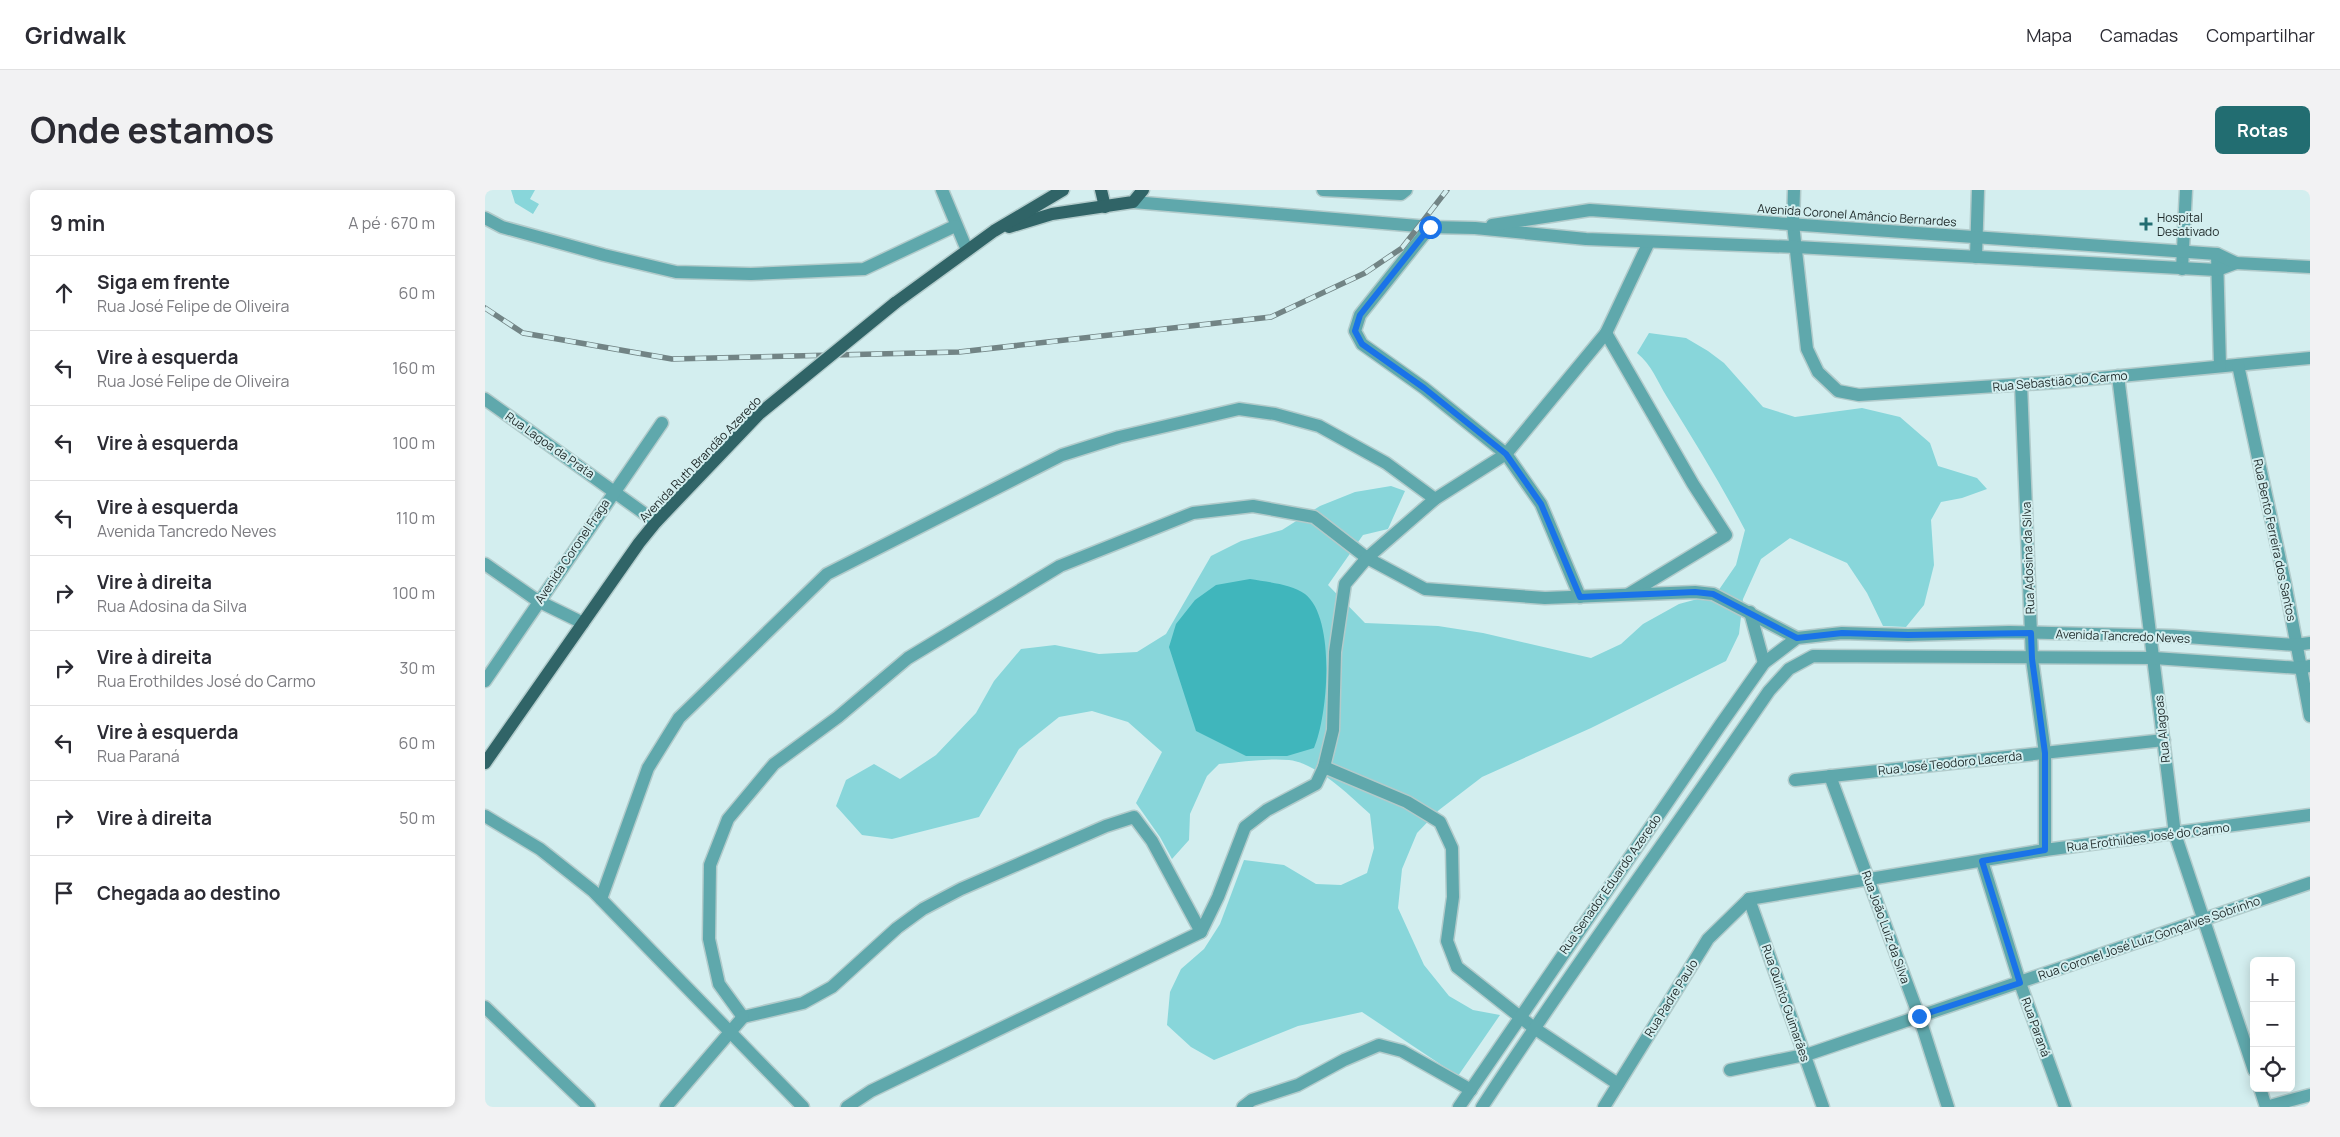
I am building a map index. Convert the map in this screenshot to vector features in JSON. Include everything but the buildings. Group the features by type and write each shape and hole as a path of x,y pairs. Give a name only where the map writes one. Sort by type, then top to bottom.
{"main road":[{"name":"Avenida Ruth Brandão Azeredo","path":"485,763 656,522 759,414 895,303 994,231 1046,198 1063,190"},
{"path":"1101,190 1105,207"},
{"path":"1133,202 1143,190"},
{"name":"Avenida Coronel Amâncio Bernardes","path":"994,231 1052,214 1133,202"}],"street":[{"path":"942,190 955,226 967,250"},
{"path":"1323,190 1401,194 1406,190"},
{"path":"1794,190 1793,224 1796,247"},
{"path":"1976,257 1978,190"},
{"path":"2182,268 2186,190"},
{"name":"Avenida Coronel Amâncio Bernardes","path":"1133,202 1430,227 1475,228 1586,239 1796,247 2217,270 2235,263"},
{"name":"Avenida Coronel Amâncio Bernardes","path":"1475,228 1590,210 2217,254 2235,263 2310,267"},
{"path":"485,218 502,227 604,256 676,272 751,274 863,269 955,226"},
{"path":"1430,227 1360,315 1355,331 1362,344 1424,388 1506,454 1541,504 1580,597"},
{"path":"847,1107 871,1090 1201,932 1218,897 1245,827 1267,810 1315,784 1324,767 1333,730 1335,652 1345,584 1367,558 1435,499 1506,454 1606,333 1649,242"},
{"name":"Rua Sebastião do Carmo","path":"1796,247 1807,349 1818,372 1838,391 1859,395 2021,384 2310,358"},
{"path":"2217,254 2220,366"},
{"path":"1606,333 1693,484 1726,535 1628,595"},
{"name":"Rua Bento Ferreira dos Santos","path":"2238,365 2285,583 2295,645 2305,667 2310,716"},
{"name":"Rua Alagoas","path":"2118,376 2175,834 2205,918 2250,1058"},
{"name":"Rua Adosina da Silva","path":"2021,384 2032,659 2045,753 2045,850"},
{"name":"Rua Lagoa da Prata","path":"485,399 656,522"},
{"path":"601,899 648,768 679,718 827,574 1062,455 1119,437 1239,409 1275,414 1319,426 1386,463 1435,499"},
{"name":"Avenida Coronel Fraga","path":"485,681 614,490 662,423"},
{"path":"743,1017 719,984 709,939 710,865 728,819 774,764 838,718 907,658 1060,566 1193,513 1253,506 1314,517 1367,558 1425,590 1545,598 1713,594 1749,612 1797,638 1764,663 1749,612"},
{"path":"485,564 538,601 583,623"},
{"name":"Avenida Tancredo Neves","path":"1797,638 1842,633 1908,635 2031,633 2151,636 2295,645 2310,643"},
{"name":"Avenida Tancredo Neves","path":"1769,691 1789,669 1813,656 2032,659 2154,658 2305,667"},
{"name":"Rua Senador Eduardo Azeredo","path":"1459,1107 1519,1017 1764,663"},
{"name":"Rua Senador Eduardo Azeredo","path":"1482,1107 1534,1028 1769,691"},
{"name":"Rua José Teodoro Lacerda","path":"1795,780 2164,740"},
{"path":"1324,767 1407,802 1440,822 1452,848 1453,897 1447,941 1457,967 1534,1028 1618,1084"},
{"name":"Rua João Luiz da Silva","path":"1830,776 1919,1016 1948,1107"},
{"name":"Rua Erothildes José do Carmo","path":"1749,899 2045,850 2310,815"},
{"path":"485,816 539,849 601,899 729,1033 803,1107"},
{"path":"666,1107 743,1017 803,1003 832,987 897,928 923,909 961,890 1106,826 1134,816 1152,841 1201,932"},
{"name":"Rua Paraná","path":"1982,861 2020,983 2065,1107"},
{"name":"Rua Coronel José Luiz Gonçalves Sobrinho","path":"1730,1070 1803,1055 2020,983 2310,882"},
{"name":"Rua Quinto Guimarães","path":"1749,899 1823,1107"},
{"name":"Rua Padre Paulo","path":"1604,1107 1708,938 1749,899"},
{"path":"485,1007 589,1107"},
{"path":"1243,1107 1252,1100 1298,1085 1344,1060 1379,1045 1402,1051 1471,1090"},
{"path":"2261,1092 2266,1107 2310,1096"}],"shaded area":[{"path":"511,190 535,190 530,199 539,204 533,214 515,203"},
{"path":"1649,333 1686,338 1708,351 1724,363 1763,407 1795,417 1862,408 1900,417 1930,443 1938,466 1977,478 1987,489 1962,498 1941,502 1931,520 1934,565 1924,605 1906,627 1883,626 1867,593 1847,563 1790,538 1761,559 1743,599 1739,634 1726,661 1591,728 1482,777 1439,810 1417,833 1402,869 1398,908 1424,965 1449,996 1473,1010 1500,1015 1458,1076 1362,1012 1298,1026 1214,1060 1191,1047 1167,1025 1170,992 1181,969 1204,949 1220,924 1244,860 1284,865 1316,884 1341,885 1367,873 1374,848 1370,814 1333,781 1300,762 1289,760 1254,760 1219,764 1207,776 1190,814 1189,840 1172,859 1160,837 1136,803 1162,752 1128,722 1092,711 1059,717 1019,749 979,817 892,839 862,835 836,806 846,780 874,764 900,779 936,755 976,713 994,681 1021,649 1055,645 1099,654 1137,652 1166,634 1211,556 1241,541 1282,530 1320,506 1355,492 1391,486 1405,491 1388,529 1363,535 1328,585 1365,623 1438,626 1483,633 1591,658 1621,644 1643,624 1679,604 1716,594 1736,565 1745,530 1717,479 1654,374 1637,353"},
{"path":"1250,579 1286,586 1305,594 1315,606 1321,624 1325,645 1326,668 1323,714 1319,733 1314,748 1287,756 1246,756 1196,731 1169,647 1176,624 1195,600 1216,585"}],"railway":[{"path":"485,308 523,333 672,359 959,352 1271,317 1365,273 1402,248 1447,190"}],"place":[{"name":"Hospital Desativado","path":"2146,224"}],"route":[{"path":"1430,227 1360,315 1355,331 1362,344 1424,388 1506,454 1541,504 1580,597 1695,592 1713,594 1797,638 1842,633 1908,635 2031,633 2032,659 2045,753 2045,850 1982,861 2020,983 1919,1016"}]}
